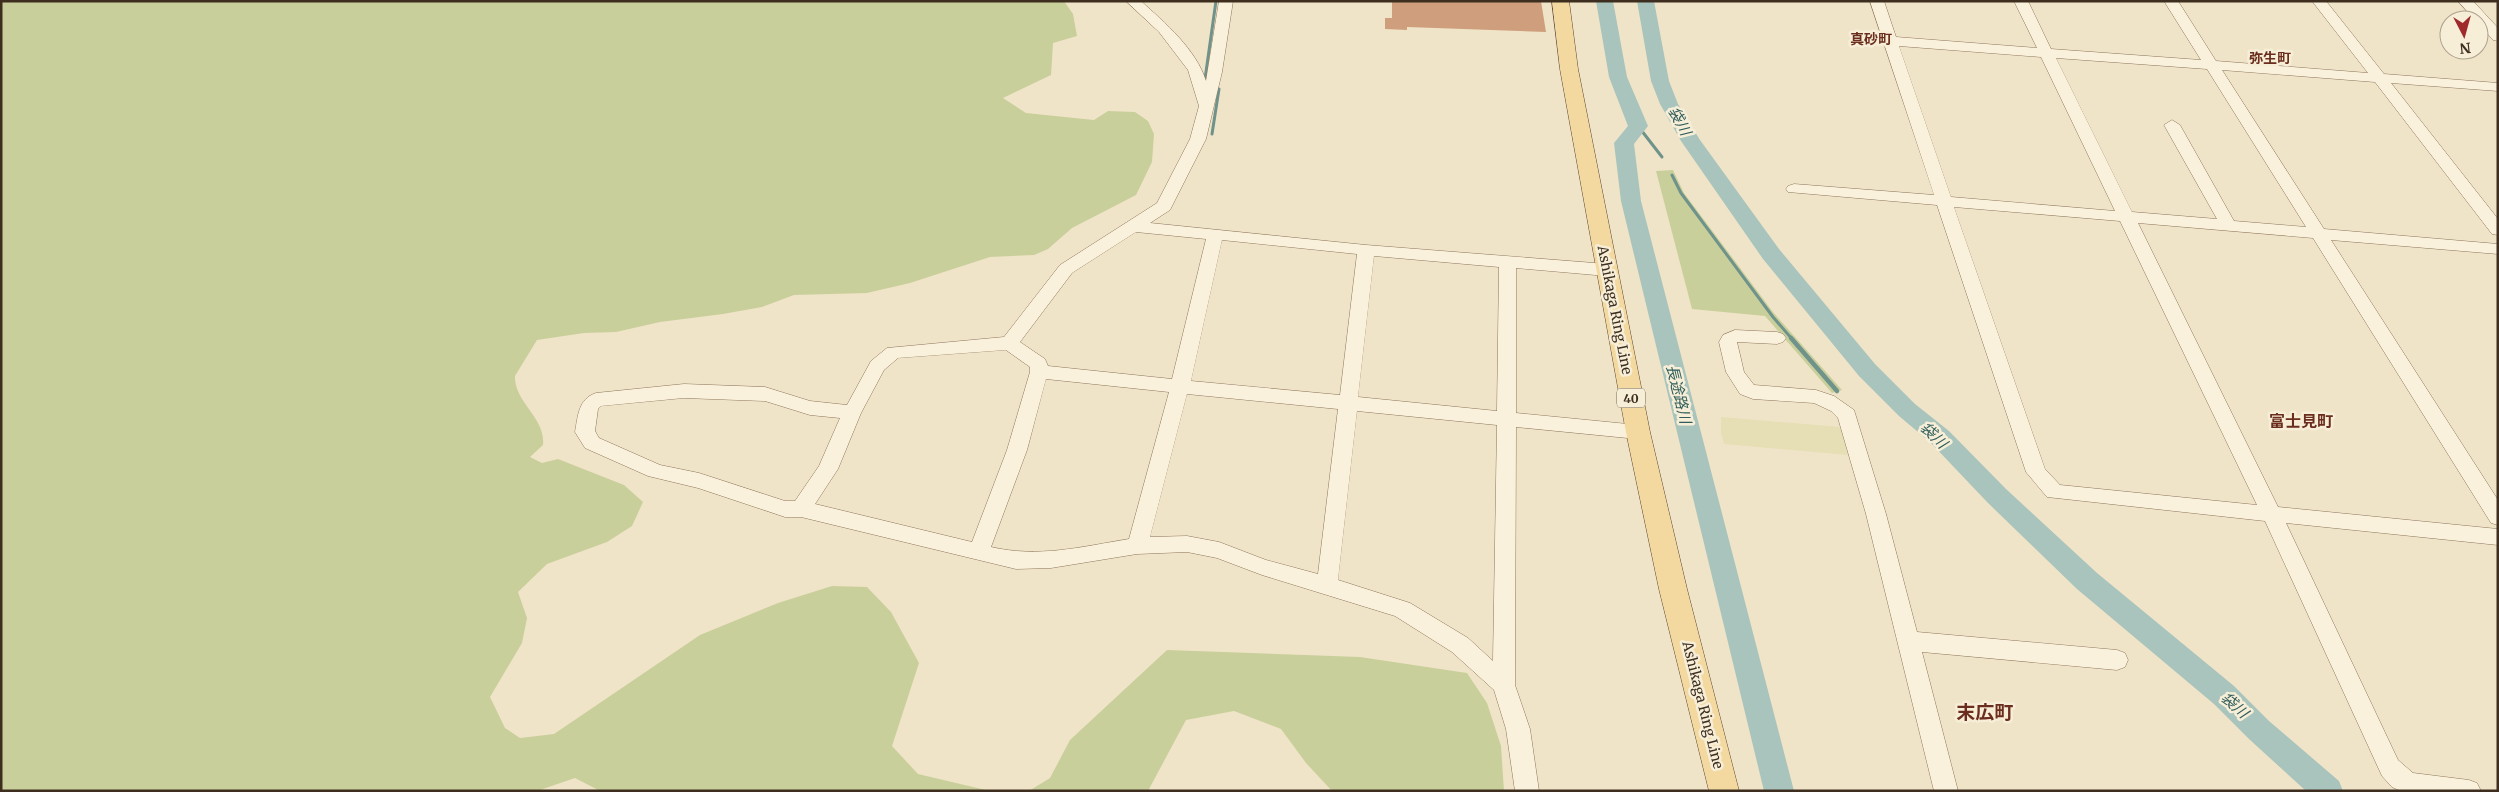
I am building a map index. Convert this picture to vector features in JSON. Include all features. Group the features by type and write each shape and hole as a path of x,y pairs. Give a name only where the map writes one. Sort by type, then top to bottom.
{"main road":[{"name":"Ashikaga Ring Line","path":"1560,1 1569,68 1638,432 1673,589 1724,791"}],"street":[{"path":"1133,1 1164,28 1195,70 1207,108"},
{"path":"1009,343 1066,269 1164,206 1198,139 1207,108 1226,1"},
{"path":"1877,1 2036,472 2054,492 2498,537"},
{"path":"2021,1 2271,513 2390,768 2400,779 2412,784 2470,791"},
{"path":"2171,1 2498,517"},
{"path":"2319,1 2498,230"},
{"path":"2465,1 2498,37"},
{"path":"1891,40 2498,87"},
{"path":"2172,125 2229,226"},
{"path":"1794,189 2498,250"},
{"path":"1133,226 1366,250 1608,270"},
{"path":"1138,546 1180,386 1215,235"},
{"path":"1326,585 1366,250"},
{"path":"1508,263 1504,685 1518,729 1527,791"},
{"path":"1777,338 1735,336 1729,339 1728,342 1740,383 1747,391 1826,399 1839,405 1847,415 1876,514 1946,791"},
{"path":"801,509 828,468 852,414 877,366 893,352 1009,343 1039,364 1039,372 1017,450 978,553"},
{"path":"1039,372 1638,432"},
{"path":"852,414 810,408 765,394 684,391 596,400 589,407 585,432 589,440 596,445 623,454 655,471 699,482 785,509 801,509 1016,561 1033,562 1138,546 1187,544 1219,550 1262,568 1326,585 1402,609 1460,645 1504,685"},
{"path":"1908,641 2117,660"}],"shaded area":[{"path":"1721,417 1841,427 1848,455 1724,444 1721,433"}],"green space":[{"path":"1,1 1064,1 1073,14 1077,36 1053,43 1051,75 1003,98 1026,113 1094,120 1108,111 1135,112 1148,121 1154,134 1152,162 1136,195 1072,228 1048,249 1034,255 990,257 910,283 867,293 794,295 762,307 723,314 660,322 616,332 584,333 537,340 515,376 519,394 540,426 543,435 543,445 530,457 542,463 558,459 624,485 643,502 632,526 607,542 547,564 518,592 527,618 522,643 490,697 505,728 520,738 554,734 700,635 778,603 832,586 867,587 891,612 919,663 892,746 918,774 990,791 600,791 575,778 537,791 1,791"},
{"path":"1673,170 1684,193 1773,312 1842,390 1832,393 1765,316 1692,309 1656,171"},
{"path":"1167,650 1360,657 1467,673 1487,703 1501,746 1504,791 1332,791 1306,763 1281,729 1234,711 1186,720 1148,791 1029,791 1050,778 1070,740"}],"building":[{"path":"1392,1 1541,1 1546,32 1407,27 1407,30 1385,29 1385,18 1392,18"}],"waterway":[{"path":"1205,79 1216,1"},
{"name":"長途路川","path":"1604,1 1618,77 1638,126 1624,143 1631,201 1779,791"},
{"name":"袋川","path":"1645,1 1660,81 1669,104 1691,141 1771,254 1867,370 1907,410 1940,437 1997,496 2087,581 2224,695 2259,730 2328,791"},
{"path":"1212,134 1219,89"},
{"path":"1638,126 1662,157"},
{"path":"1672,175 1681,193 1773,317 1792,339"},
{"path":"1791,338 1837,391"}],"district":[{"name":"真砂町","path":"1871,39"},
{"name":"弥生町","path":"2270,58"},
{"name":"富士見町","path":"2301,421"},
{"name":"末広町","path":"1985,712"}]}
